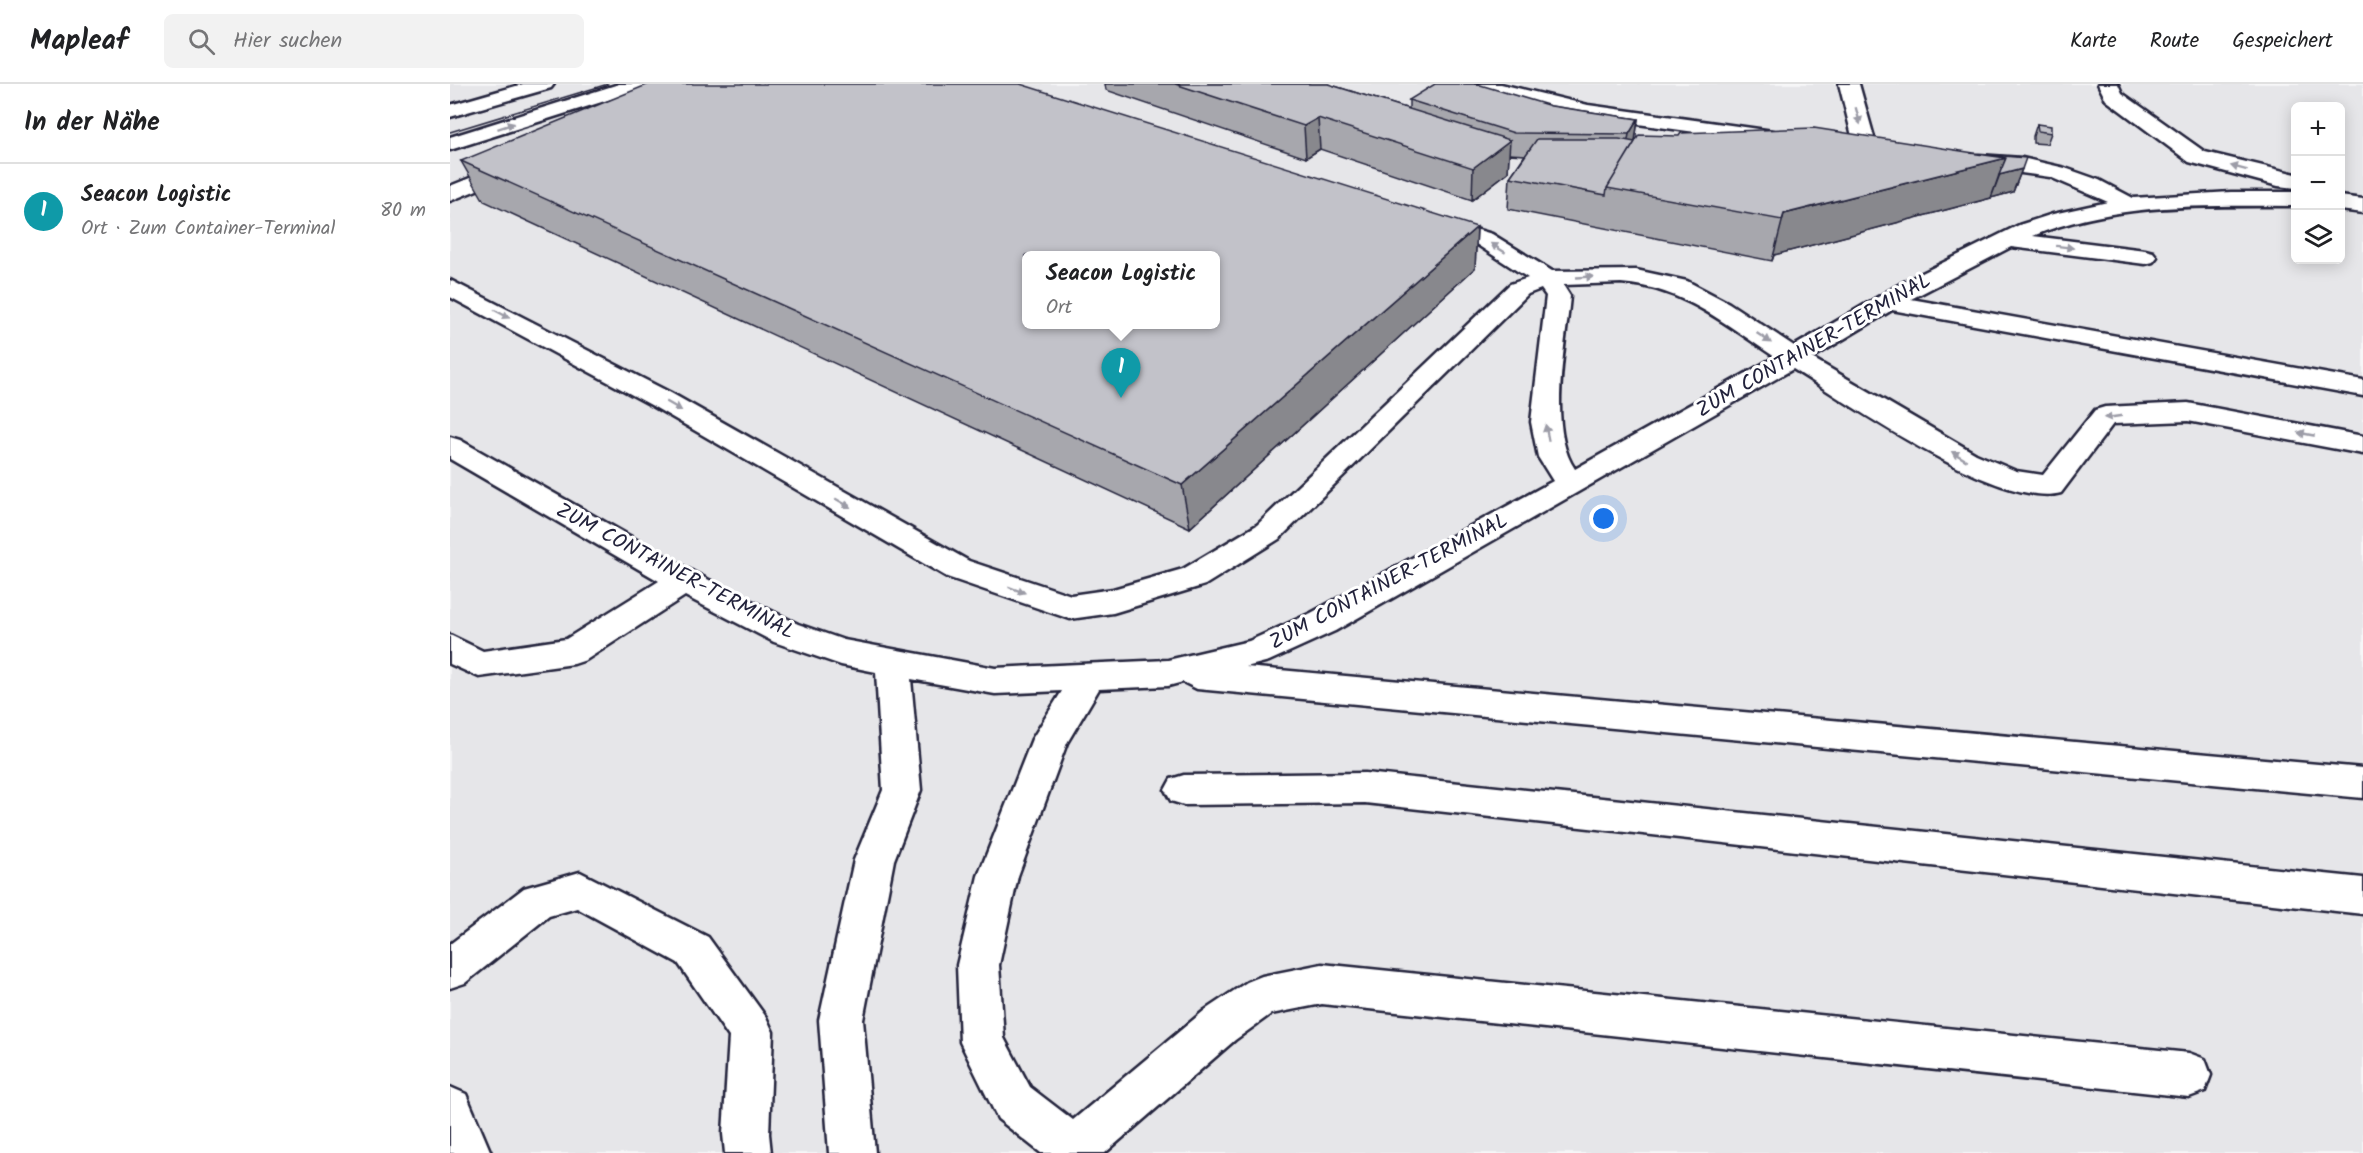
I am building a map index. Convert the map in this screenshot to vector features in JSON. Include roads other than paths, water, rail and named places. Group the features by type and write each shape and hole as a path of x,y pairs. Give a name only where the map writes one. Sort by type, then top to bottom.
{"street":[{"path":"450,111 544,84"},
{"path":"450,144 639,84"},
{"path":"1477,84 1588,111 1792,140"},
{"path":"1849,84 1858,148 1889,152"},
{"path":"2108,84 2113,96 2197,157 2291,181"},
{"path":"450,194 538,157"},
{"path":"1956,159 2051,169 2091,183 2129,205"},
{"path":"2345,186 2363,188"},
{"name":"ZUM CONTAINER-TERMINAL","path":"450,446 505,480 684,581 786,633 841,652 995,681 1168,673 1257,652 1323,622 1571,485 1888,302 2027,230 2061,219 2129,205 2231,199 2291,199"},
{"path":"2345,204 2363,206"},
{"path":"1416,218 1484,239 1547,279 1558,296 1545,422 1552,457 1571,485"},
{"path":"2007,240 2145,257"},
{"path":"450,287 661,399 958,569 1071,607 1113,601 1194,577 1268,532 1518,290 1547,279 1600,276 1667,283 1733,318 1794,358 1971,463 2031,486 2051,486 2105,416 2188,412 2363,445"},
{"path":"1888,302 2363,388"},
{"path":"450,648 479,664 574,651 684,581"},
{"path":"852,1153 841,1020 874,860 902,790 894,663"},
{"path":"1168,673 2363,783"},
{"path":"1090,675 1046,749 998,876 978,965 981,1042 1014,1103 1075,1151 1220,1025 1262,996 1322,984 2189,1075"},
{"path":"1184,790 1365,788 2363,896"},
{"path":"450,969 538,901 580,890 693,950 751,1032 746,1134 748,1153"},
{"path":"450,1110 468,1153"}],"tram line":[{"path":"450,132 608,84"}],"place":[{"name":"Seacon Logistic","path":"1121,398"}]}
